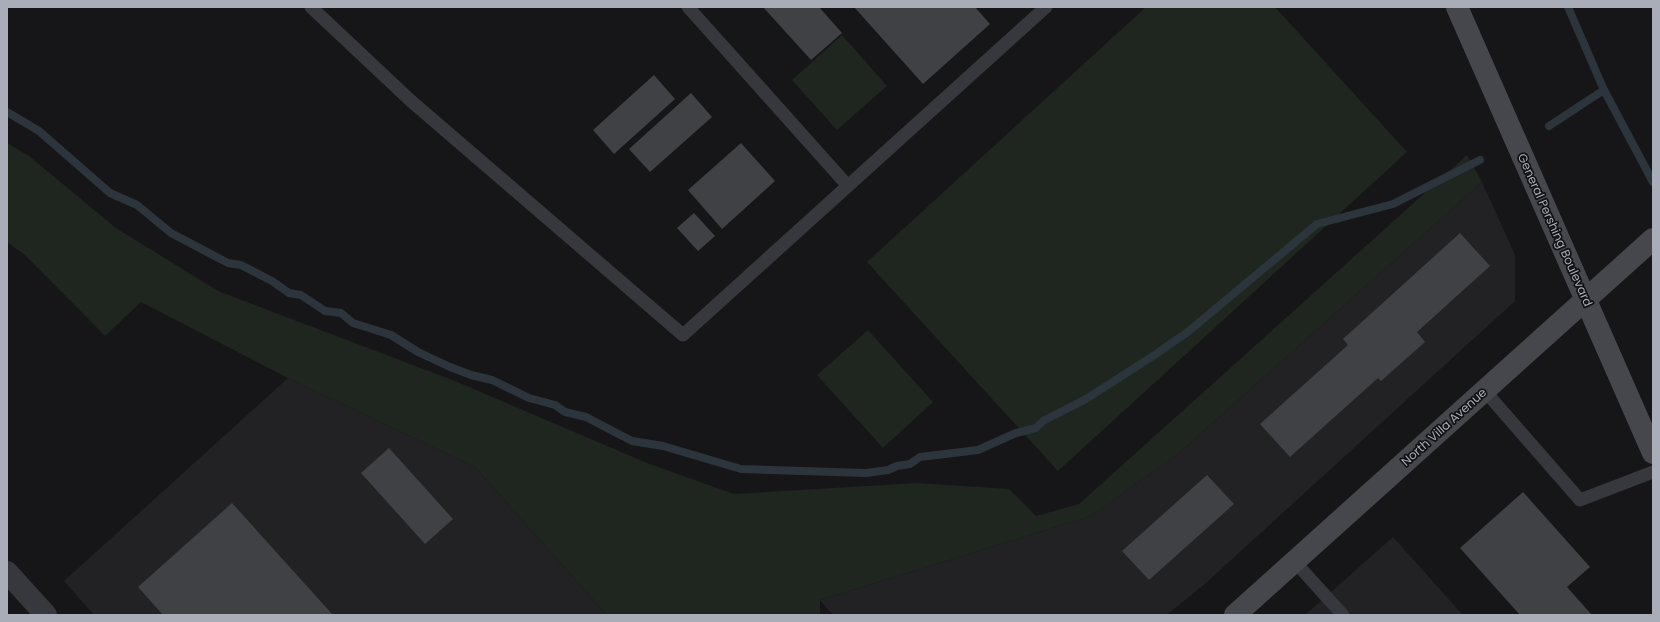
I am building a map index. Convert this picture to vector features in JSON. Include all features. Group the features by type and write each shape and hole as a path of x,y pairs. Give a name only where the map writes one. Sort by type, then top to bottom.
{"main road":[{"name":"General Pershing Boulevard","path":"1457,7 1653,453"},
{"name":"North Villa Avenue","path":"1234,615 1295,562 1653,239"}],"street":[{"path":"8,576 46,615"}],"lane":[{"path":"311,7 412,101 683,335 1046,7"},
{"path":"688,7 848,186"},
{"path":"1484,390 1580,500 1653,472"},
{"path":"1295,562 1343,615"}],"shaded area":[{"path":"1146,7 1275,7 1407,152 1058,471 867,262"},
{"path":"842,35 887,86 837,130 792,80"},
{"path":"7,143 29,156 116,228 218,291 455,381 647,463 734,494 917,483 1009,489 1036,516 1079,504 1467,155 1482,182 1179,453 1091,516 820,600 820,615 607,615 475,467 288,378 141,302 105,336 25,255 7,242"},
{"path":"1482,182 1515,255 1515,301 1207,582 1167,615 833,615 820,600 1091,516 1179,453"},
{"path":"868,330 933,402 883,448 817,375"},
{"path":"288,378 475,467 607,615 94,615 64,581"},
{"path":"1393,537 1463,615 1305,615"}],"building":[{"path":"763,7 819,7 842,33 811,60"},
{"path":"854,7 975,7 990,24 923,84"},
{"path":"654,75 675,99 614,154 593,130"},
{"path":"691,93 712,117 650,172 629,149"},
{"path":"741,143 775,181 722,229 688,190"},
{"path":"694,213 715,236 698,251 677,228"},
{"path":"1460,233 1490,266 1417,332 1425,342 1381,381 1378,378 1290,457 1260,424 1348,345 1343,339"},
{"path":"389,448 453,519 425,544 361,473"},
{"path":"1207,475 1234,504 1149,580 1122,551"},
{"path":"1523,492 1590,567 1567,587 1592,615 1520,615 1460,548"},
{"path":"232,503 333,615 163,615 138,587"}],"waterway":[{"path":"1568,7 1604,90 1653,182"},
{"path":"1549,126 1604,90"},
{"path":"7,112 39,131 110,193 137,205 171,233 228,263 241,265 272,281 289,293 301,295 325,311 341,313 353,323 391,335 418,352 450,367 471,375 492,380 529,398 555,405 565,412 586,417 632,441 663,446 741,469 866,473 888,470 897,466 910,464 920,457 978,450 1016,433 1036,428 1043,421 1086,399 1189,331 1317,224 1393,204 1480,160"}]}
